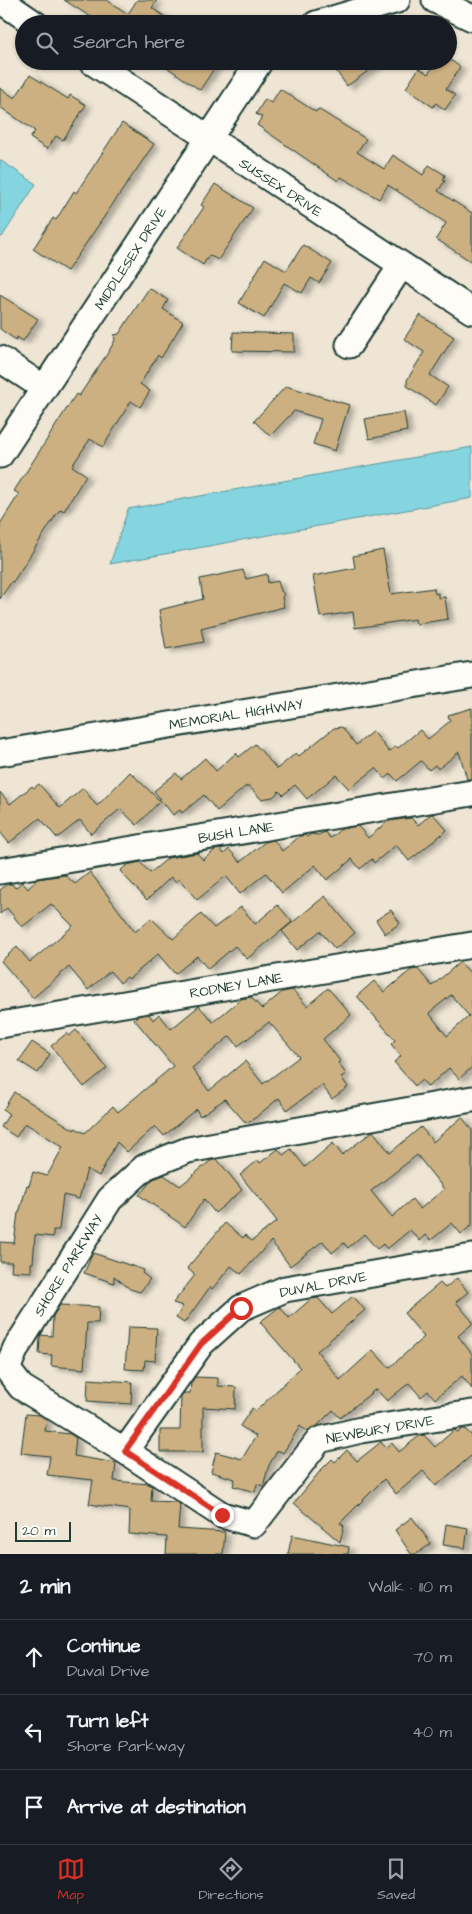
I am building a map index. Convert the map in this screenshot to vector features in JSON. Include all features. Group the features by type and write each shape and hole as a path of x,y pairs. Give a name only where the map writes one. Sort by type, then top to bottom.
{"street":[{"path":"0,0 22,15"},
{"path":"346,15 397,0"},
{"path":"435,0 472,18"},
{"name":"SUSSEX DRIVE","path":"105,70 472,311"},
{"name":"MIDDLESEX DRIVE","path":"0,455 254,70"},
{"path":"349,345 401,266"},
{"path":"0,358 44,388"},
{"name":"MEMORIAL HIGHWAY","path":"0,753 472,675"},
{"name":"BUSH LANE","path":"0,871 472,794"},
{"name":"RODNEY LANE","path":"0,1026 472,944"},
{"name":"SHORE PARKWAY","path":"281,1489 254,1524 222,1515 125,1451 21,1387 7,1369 16,1348 110,1199 144,1167 188,1150 472,1099"},
{"name":"DUVAL DRIVE","path":"125,1451 201,1344 241,1308 285,1289 472,1257"},
{"name":"NEWBURY DRIVE","path":"281,1489 319,1440 361,1430 472,1413"}],"water":[{"path":"0,160 36,184 2,237 0,236"},
{"path":"472,447 472,498 110,564 128,509"}],"building":[{"path":"64,0 107,0 128,14 137,0 157,0 152,8 162,15 88,15"},
{"path":"457,65 460,67 446,89 455,95 445,110 436,103 433,107 406,88 418,70 422,70 428,74 431,70 457,70"},
{"path":"171,70 213,70 200,90"},
{"path":"335,70 369,70 347,86"},
{"path":"30,75 68,99 70,95 86,105 63,140 56,136 47,149 30,138 35,131 0,107 0,88 15,98"},
{"path":"280,89 316,112 318,109 366,139 357,152 384,169 393,155 423,175 429,165 445,175 443,180 445,181 438,191 472,213 472,262 436,239 446,223 388,185 379,199 341,177 338,181 257,125 262,117 256,114 265,99 271,103"},
{"path":"122,123 154,144 67,271 33,249 53,218 56,220 74,191 76,193"},
{"path":"215,184 253,208 218,260 209,255 203,265 177,248 204,207 201,205"},
{"path":"303,245 332,263 319,283 311,278 302,293 284,283 264,318 239,303 265,258 286,271"},
{"path":"149,288 168,300 163,309 183,322 161,358 158,355 140,384 150,391 140,407 131,401 103,447 90,439 72,466 86,475 64,511 61,509 58,512 0,599 0,524 19,494 14,491 76,394 79,396 109,351 115,340 114,335 119,334"},
{"path":"0,295 38,319 23,341 17,337 16,340 0,329"},
{"path":"420,315 454,337 430,375 448,387 436,405 407,386 407,380 424,352 404,339"},
{"path":"233,332 294,334 294,352 232,351"},
{"path":"286,386 349,405 335,451 313,444 321,419 294,411 270,436 254,421"},
{"path":"404,412 407,431 369,439 365,419"},
{"path":"383,550 391,594 434,588 435,594 438,593 438,598 445,597 448,619 416,624 415,619 355,628 353,612 320,617 313,576 355,568 353,556"},
{"path":"243,570 246,579 267,574 268,583 278,581 284,594 282,597 284,607 201,628 204,642 166,649 159,610 203,599 200,579"},
{"path":"472,708 472,779 467,779 459,752 438,769 435,765 429,770 421,761 397,781 391,774 385,779 376,768 349,789 336,775 307,799 295,785 283,795 279,791 273,797 261,799 249,786 247,788 246,786 217,811 204,795 182,813 180,810 173,815 154,791 176,773 181,779 205,758 216,771 236,753 239,757 255,744 277,769 296,753 299,756 334,728 342,727 356,745 373,731 389,752 396,746 398,748 420,730 428,739 450,721 448,715"},
{"path":"130,772 160,801 137,825 120,809 91,834 80,820 57,838 40,818 9,843 0,832 0,792 10,804 32,786 34,788 39,784 60,808 83,788 97,806"},
{"path":"431,814 447,830 409,861 396,845 374,863 372,859 360,869 352,859 327,880 315,865 282,893 266,873 240,894 226,876 197,900 179,879 175,882 171,877 147,900 120,871 127,865 140,862 150,873 168,858 197,853 203,860 215,850 220,849 224,854 229,849 240,862 265,842 274,840 282,851 300,836 305,835 307,837 311,834 318,835 325,832 330,838 341,829 358,826 368,838 388,821 411,818 418,825"},
{"path":"90,872 135,932 151,918 173,939 201,914 214,928 241,907 255,924 278,905 292,922 247,959 235,946 208,969 197,956 175,974 158,954 129,979 127,977 120,983 110,971 88,990 69,967 33,998 1,961 17,947 30,962 73,926 51,904 22,927 7,908 0,914 0,890 7,884 12,884 15,888 22,882 28,889 37,879 65,875 75,884"},
{"path":"325,896 355,933 335,949 320,931 297,950 282,931"},
{"path":"391,910 400,923 385,934 376,920"},
{"path":"460,962 472,975 472,1067 459,1079 449,1068 428,1087 422,1080 415,1086 394,1062 401,1056 391,1044 395,1040 357,996 374,981 384,992 411,970 418,969 432,986","holes":["451,995 469,1016 447,1036 429,1013"]},
{"path":"328,988 351,1015 323,1039 340,1061 338,1063 346,1074 341,1077 348,1087 332,1099 322,1085 287,1110 279,1098 250,1122 244,1121 225,1099 200,1116 196,1109 164,1136 155,1126 127,1152 117,1142 99,1176 87,1169 79,1199 63,1195 59,1230 53,1230 53,1237 35,1235 31,1272 11,1271 12,1262 0,1262 0,1242 14,1243 18,1213 33,1172 47,1176 63,1147 25,1123 16,1137 1,1127 9,1114 3,1110 14,1092 74,1130 75,1128 85,1133 113,1106 118,1112 173,1066 134,1019 137,1016 149,1014 153,1020 159,1014 171,1029 199,1006 213,1022 241,999 251,997 262,1009 282,992 293,990 307,1006","holes":["269,1022 299,1057 263,1084 245,1061 209,1091 192,1068 230,1036 238,1046"]},
{"path":"76,1030 107,1068 84,1087 51,1046 67,1033 69,1036"},
{"path":"32,1042 50,1054 38,1073 19,1061"},
{"path":"462,1117 472,1130 472,1225 461,1234 452,1223 431,1240 426,1235 420,1241 410,1230 387,1249 383,1244 377,1249 364,1234 348,1248 344,1243 332,1253 323,1241 290,1266 271,1241 241,1274 231,1266 212,1289 210,1287 184,1323 176,1318 183,1306 173,1303 195,1275 187,1268 225,1223 243,1238 245,1235 252,1241 277,1221 240,1175 258,1160 260,1163 278,1149 283,1155 291,1149 305,1167 333,1143 342,1155 373,1131 390,1153 421,1127 433,1142","holes":["417,1155 444,1189 420,1209 412,1199 392,1217 371,1191"]},
{"path":"217,1159 242,1190 215,1213 204,1199 185,1227 139,1195 153,1179 164,1175 180,1186 210,1161"},
{"path":"93,1253 144,1270 142,1273 150,1279 140,1292 130,1289 114,1276 114,1283 84,1273"},
{"path":"457,1278 468,1292 456,1302 472,1321 472,1324 458,1336 472,1354 472,1389 462,1376 435,1399 428,1391 421,1397 409,1383 387,1401 376,1389 340,1418 333,1410 317,1426 307,1432 300,1426 283,1453 278,1450 269,1465 263,1486 257,1484 255,1492 233,1486 235,1479 211,1472 216,1452 242,1459 256,1436 240,1426 252,1408 256,1411 300,1368 260,1322 280,1307 289,1318 311,1299 318,1298 332,1314 353,1296 365,1310 317,1351 340,1380 373,1350 389,1368 424,1337 404,1313 440,1283 445,1288"},
{"path":"60,1305 99,1307 98,1323 87,1323 84,1369 51,1366 52,1355 39,1354 40,1337 41,1335 52,1336 53,1316"},
{"path":"128,1327 157,1328 155,1361 145,1360 144,1370 125,1369"},
{"path":"195,1377 218,1378 218,1386 236,1387 235,1409 203,1407 203,1452 160,1452 160,1430 180,1430 181,1396 184,1393 190,1393 191,1383"},
{"path":"88,1379 132,1382 131,1404 87,1401"},
{"path":"26,1414 40,1415 47,1420 45,1431 70,1434 76,1438 74,1456 116,1463 114,1481 149,1484 152,1486 151,1501 176,1502 180,1504 178,1529 225,1532 223,1554 166,1554 167,1537 129,1534 130,1510 89,1504 93,1480 47,1475 50,1456 21,1453"},
{"path":"465,1429 472,1436 472,1455 436,1486 423,1471 396,1494 384,1479 340,1523 344,1526 340,1542 294,1503 332,1459 335,1462 347,1450 357,1461 381,1442 386,1448 392,1443 399,1452 419,1436 424,1435 435,1447 454,1430 458,1432"},
{"path":"412,1517 431,1544 416,1554 411,1554 395,1530"},
{"path":"446,1524 468,1528 465,1548 443,1545"},
{"path":"292,1535 349,1547 348,1554 288,1554"}],"route":[{"path":"222,1515 125,1451 201,1344 241,1308"}]}
